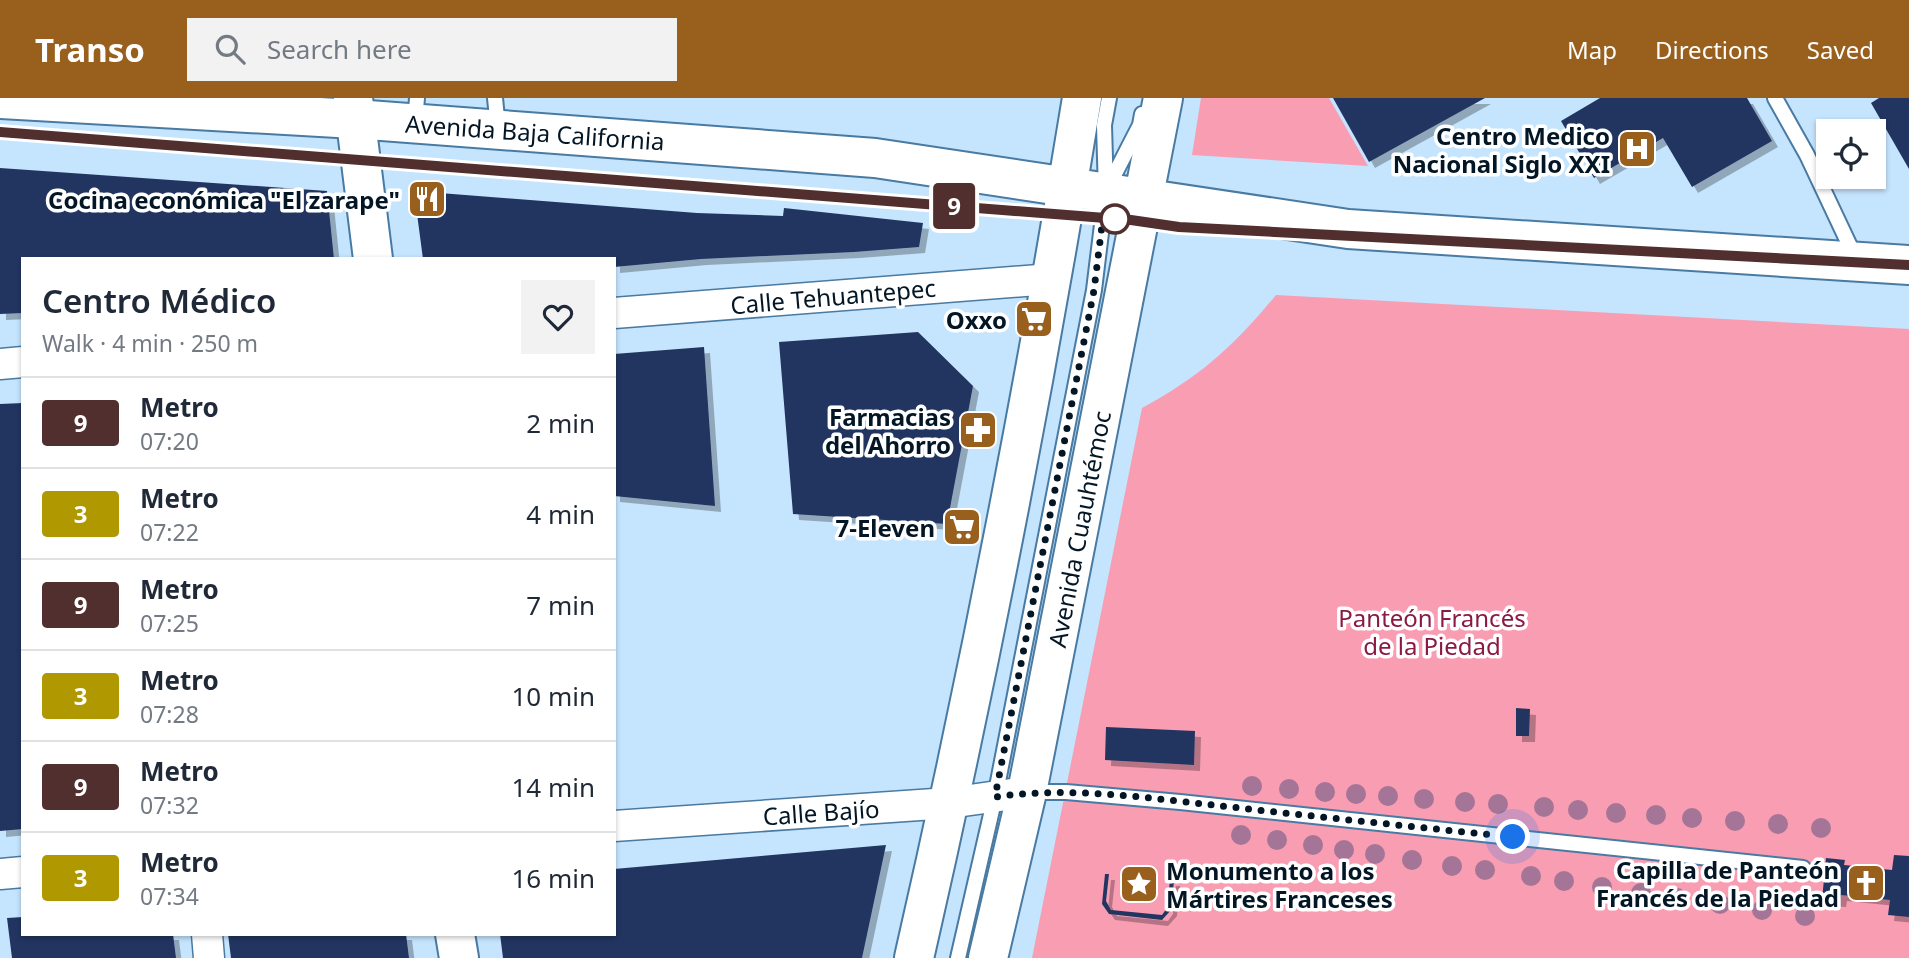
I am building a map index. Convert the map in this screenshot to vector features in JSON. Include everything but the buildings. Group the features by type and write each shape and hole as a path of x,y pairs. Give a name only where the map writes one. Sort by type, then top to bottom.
{"main road":[{"path":"914,958 949,803 1069,187 1082,98"},
{"name":"Avenida Cuauhtémoc","path":"988,958 1011,794 1144,198 1163,98"},
{"name":"Avenida Baja California","path":"0,99 497,114 875,158 1348,229 1909,265"},
{"path":"354,108 373,257"},
{"path":"456,936 458,958"}],"street":[{"name":"Calle Tehuantepec","path":"616,313 1051,279"},
{"path":"0,363 21,362"},
{"name":"Calle Bajío","path":"616,826 949,803 1011,794"},
{"path":"0,874 21,872"},
{"path":"207,936 209,958"}],"lane":[{"path":"958,958 1011,794 1094,290 1106,192 1104,125 1109,98"},
{"path":"1106,192 1140,125 1145,98"},
{"path":"1775,98 1807,155 1858,262"},
{"path":"1011,794 1066,792 1180,802 1803,868"}],"green space":[{"path":"1201,98 1329,98 1368,166 1192,155"},
{"name":"Panteón Francés de la Piedad","path":"1276,295 1909,329 1909,958 1032,958 1142,408 1182,384 1215,359"}],"metro line":[{"name":"9","path":"0,132 1131,220 1179,227 1909,265"}],"place":[{"name":"Centro Medico Nacional Siglo XXI","path":"1637,149"},
{"name":"Cocina económica \"El zarape\"","path":"427,199"},
{"name":"Oxxo","path":"1034,319"},
{"name":"Farmacias del Ahorro","path":"978,430"},
{"name":"7-Eleven","path":"962,527"},
{"name":"Capilla de Panteón Francés de la Piedad","path":"1866,883"},
{"name":"Monumento a los Mártires Franceses","path":"1139,884"}],"route":[{"path":"1115,219 1103,217 1094,290 995,797 1027,792 1066,792 1513,837"}]}
